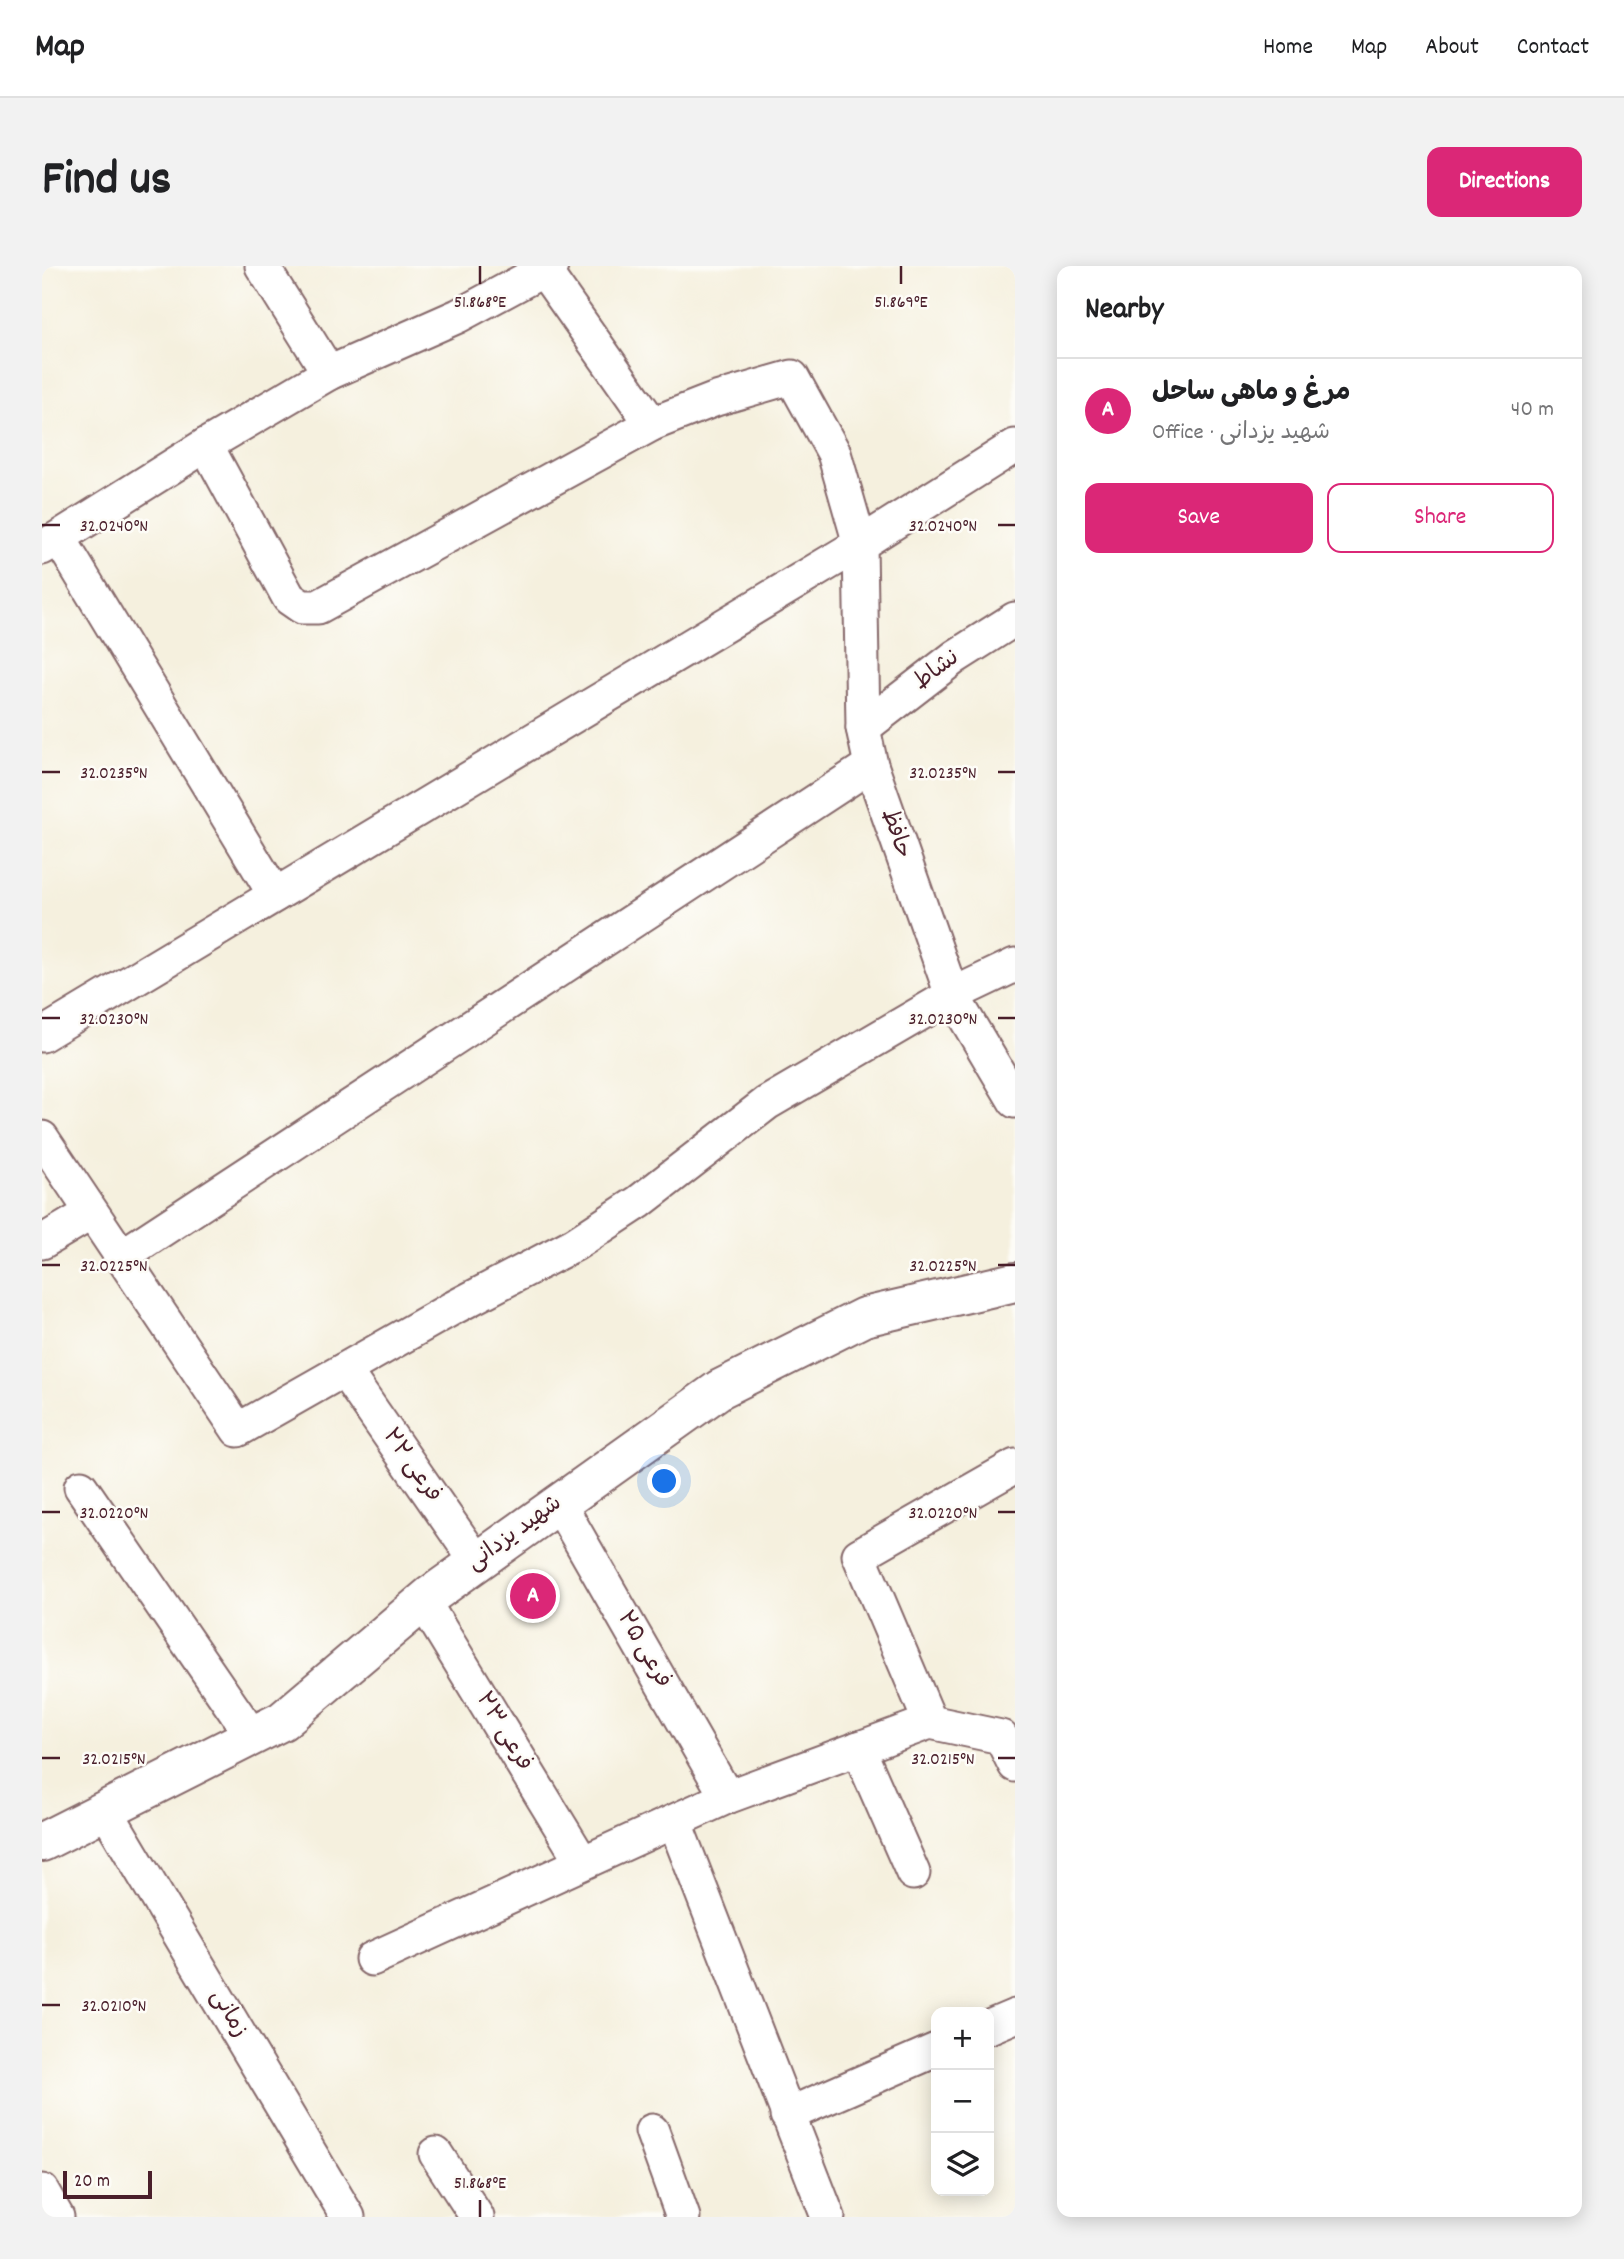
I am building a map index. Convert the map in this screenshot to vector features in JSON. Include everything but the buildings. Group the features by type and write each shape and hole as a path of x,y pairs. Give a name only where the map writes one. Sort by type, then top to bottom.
{"street":[{"path":"262,266 329,373"},
{"path":"206,444 289,598 302,607 318,607 652,424 548,269 458,316 329,373 206,444 50,543 275,895"},
{"name":"حافظ","path":"652,424 716,399 792,377 834,453 860,544 863,728 871,765 952,995 1015,1101"},
{"path":"42,1035 860,544 1015,446"},
{"name":"نشاط","path":"863,728 955,657 1015,619"},
{"path":"121,1256 871,765"},
{"path":"44,1144 237,1430 575,1244 639,1202 767,1103 952,995 1015,965"},
{"path":"42,1242 91,1213"},
{"name":"شهید یزدانی","path":"42,1842 282,1721 423,1601 558,1502 720,1389 864,1317 1015,1282"},
{"name":"فرعی ۲۲","path":"344,1370 477,1562"},
{"path":"930,1722 859,1555 1015,1466"},
{"path":"81,1487 252,1736"},
{"name":"فرعی ۲۵","path":"558,1502 727,1797"},
{"name":"فرعی ۲۳","path":"423,1601 582,1862"},
{"path":"372,1959 727,1797 930,1722 1010,1744"},
{"path":"858,1748 914,1873"},
{"name":"زمانی","path":"106,1811 348,2217"},
{"path":"675,1822 828,2217"},
{"path":"994,2025 1015,2016"},
{"path":"787,2115 931,2052"},
{"path":"652,2131 683,2217"},
{"path":"436,2154 477,2217"},
{"path":"42,2191 57,2217"}],"place":[{"name":"مرغ و ماهی ساحل","path":"533,1596"}]}
